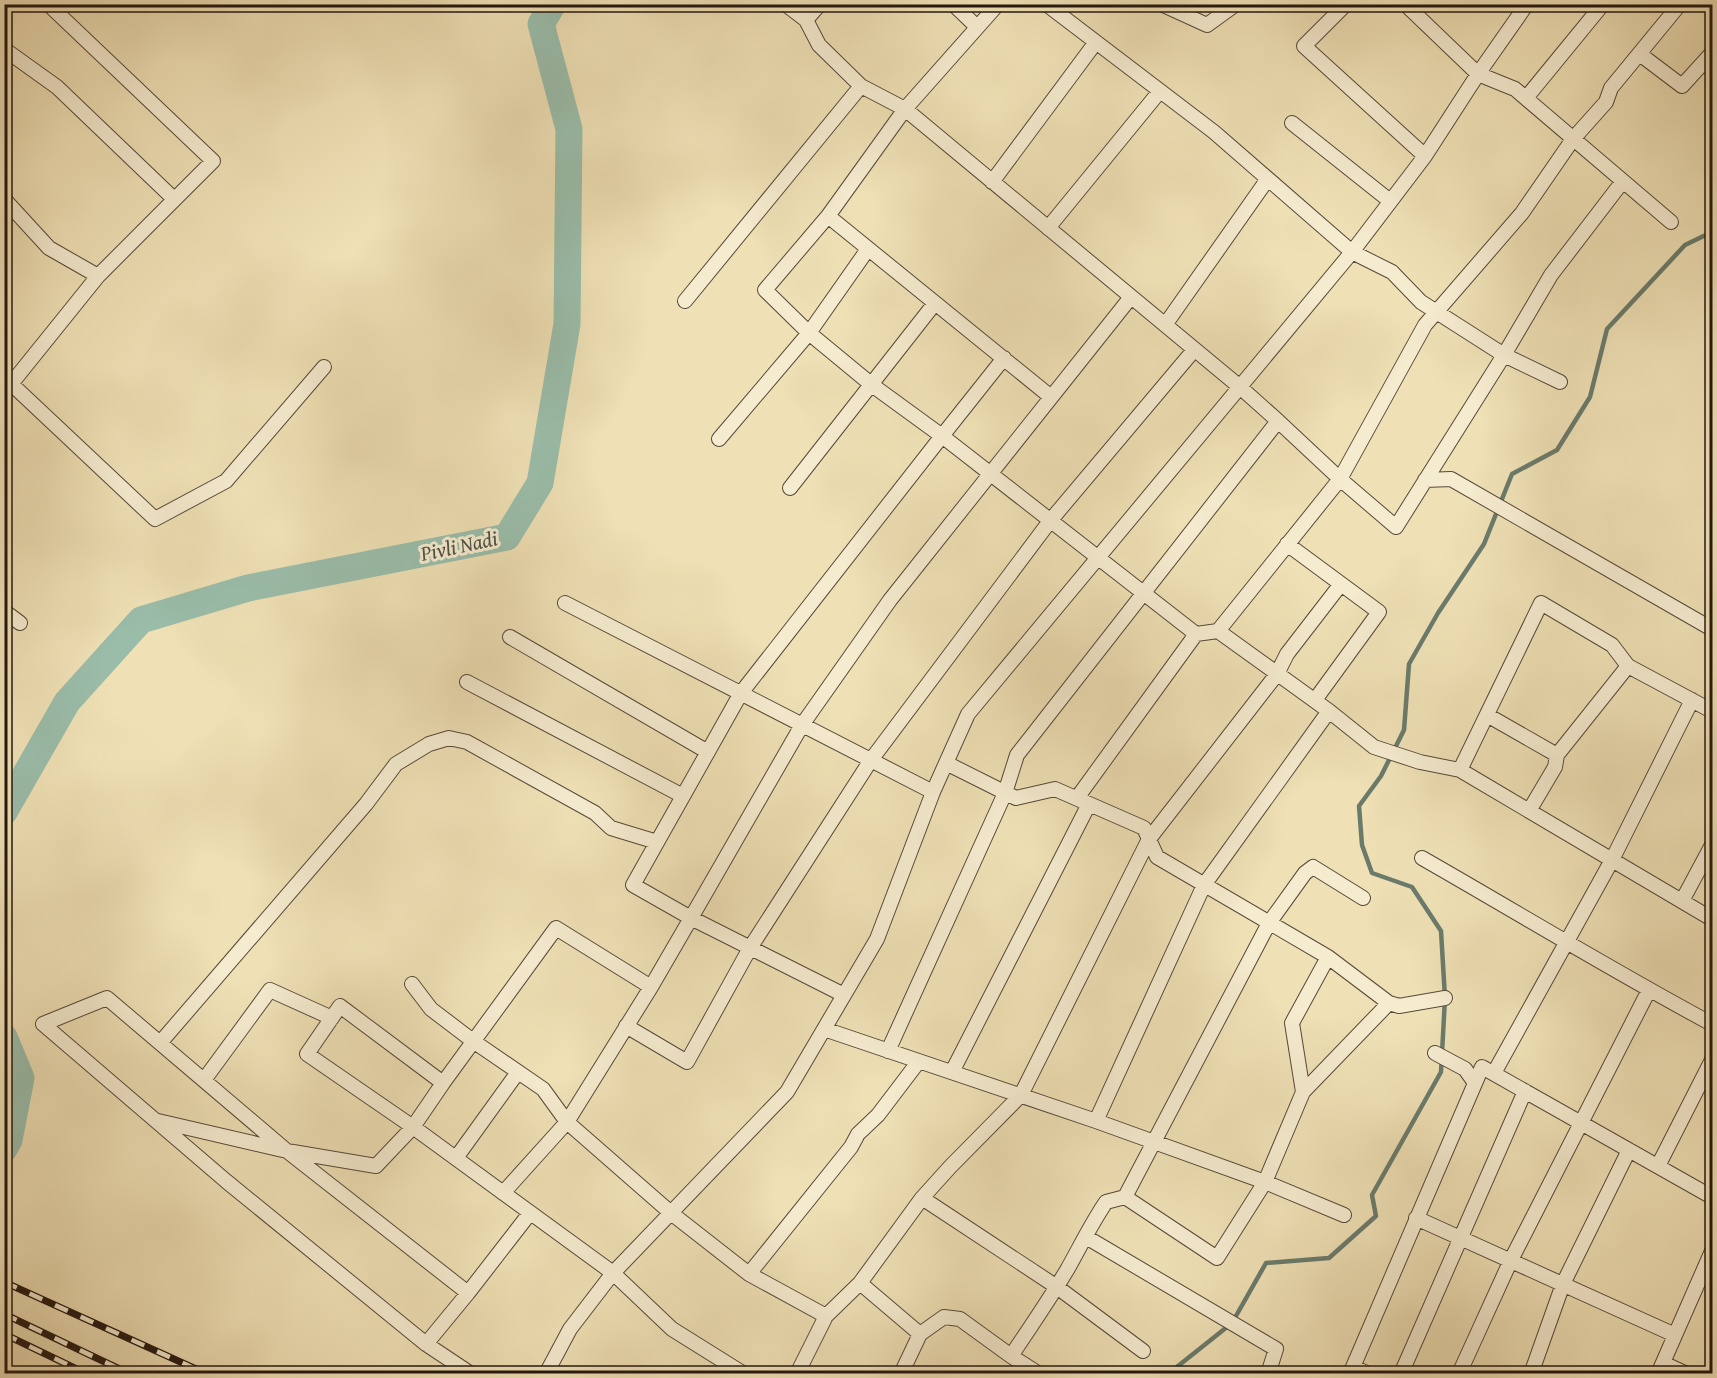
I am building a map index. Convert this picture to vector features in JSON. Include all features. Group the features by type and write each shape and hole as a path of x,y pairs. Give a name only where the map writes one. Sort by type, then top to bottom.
{"street":[{"path":"48,4 213,161 98,276 8,380 155,519 226,482 324,368"},
{"path":"785,4 806,20 819,45 861,86 905,109 1240,387 1340,480 1396,527 1504,355 1551,275 1623,181"},
{"path":"806,20 820,4"},
{"path":"953,4 977,27"},
{"path":"998,4 905,109 828,216 765,290 809,333 872,385 942,436 1196,634 1218,631 1340,480 1425,325 1522,213 1573,138 1606,102 1611,88 1641,55 1680,4"},
{"path":"1046,4 1214,132 1352,252 1392,272 1421,302 1437,310 1504,355 1560,382"},
{"path":"1161,4 1207,25 1236,4"},
{"path":"1346,4 1304,46 1425,156"},
{"path":"1405,4 1478,74 1515,89 1671,222"},
{"path":"546,1374 570,1329 613,1273 787,1092 877,939 933,792 968,714 1352,252 1425,156 1527,4"},
{"path":"1526,98 1603,4"},
{"path":"992,182 1096,42"},
{"path":"4,49 57,87 174,199"},
{"path":"1641,55 1682,86 1713,53"},
{"path":"685,301 861,86"},
{"path":"1048,228 1160,91"},
{"path":"1292,123 1390,201"},
{"path":"1165,325 1267,180"},
{"path":"4,199 49,248 98,276"},
{"path":"828,216 1051,397"},
{"path":"720,439 809,333 868,249"},
{"path":"503,1193 567,1122 651,987 802,725 890,600 1131,297"},
{"path":"790,488 935,303"},
{"path":"626,1026 687,1062 750,948 871,760 1050,521 1194,350"},
{"path":"844,995 691,918 633,885 741,693 1004,358"},
{"path":"888,1050 1005,793 1017,755 1278,420"},
{"path":"1425,480 1452,479 1492,504 1713,628"},
{"path":"1287,544 1379,612 1315,700"},
{"path":"797,1374 826,1316 860,1283 922,1198 1021,1095 1149,839 1276,674 1287,654 1341,584"},
{"path":"564,603 933,792"},
{"path":"1460,770 1541,603 1612,645 1629,666 1713,711"},
{"path":"4,610 20,623"},
{"path":"1218,631 1315,700 1374,747 1420,762 1460,770 1713,919"},
{"path":"952,1072 1083,801 1196,634"},
{"path":"510,637 708,752"},
{"path":"1528,811 1555,767 1557,755 1629,666"},
{"path":"466,682 683,796"},
{"path":"1494,1073 1612,860 1692,700"},
{"path":"1096,1121 1204,885 1329,711"},
{"path":"1487,715 1557,755"},
{"path":"160,1043 366,804 396,764 429,744 449,738 467,742 595,813 611,828 657,842"},
{"path":"946,763 1016,798 1055,789 1144,828 1157,857 1328,957 1389,1004 1399,1006 1446,998"},
{"path":"1682,901 1713,845"},
{"path":"1422,858 1649,990 1713,1024"},
{"path":"1011,1356 1057,1287 1086,1237 1089,1227 1106,1202 1125,1197 1269,923 1305,873 1313,867 1363,898"},
{"path":"156,1120 287,1151 376,1166 413,1126 556,928 651,987"},
{"path":"1303,1092 1292,1023 1328,957"},
{"path":"412,984 431,1009 543,1089 567,1122 671,1214 749,1274 826,1316"},
{"path":"204,1080 270,990 332,1018"},
{"path":"1460,1374 1510,1262 1649,990"},
{"path":"468,1293 287,1151 107,998 43,1024 226,1181 426,1344 471,1374"},
{"path":"1125,1197 1217,1258 1265,1182 1303,1092 1389,1004"},
{"path":"443,1083 340,1006 307,1054 413,1126 613,1273 672,1329 744,1374"},
{"path":"824,1029 1096,1121 1265,1182 1344,1215"},
{"path":"1435,1053 1465,1069 1475,1083"},
{"path":"1658,1166 1713,1060"},
{"path":"749,1274 851,1148 858,1134 878,1115 919,1061"},
{"path":"1369,1374 1351,1370 1482,1067 1713,1197"},
{"path":"456,1158 518,1072"},
{"path":"1401,1374 1525,1091"},
{"path":"1531,1374 1563,1284 1629,1150"},
{"path":"922,1198 1057,1287 1143,1351"},
{"path":"426,1344 530,1213"},
{"path":"1416,1218 1675,1335"},
{"path":"1086,1237 1276,1349 1268,1374"},
{"path":"1687,1374 1660,1368 1713,1251"},
{"path":"860,1283 920,1334"},
{"path":"901,1374 920,1334 944,1317 960,1319 1039,1374"}],"waterway":[{"name":"Pivli Nadi","path":"4,812 67,702 141,620 248,588 507,537 540,483 567,324 569,129 541,24 553,4"},
{"path":"1168,1374 1232,1323 1266,1263 1329,1258 1376,1216 1372,1195 1441,1072 1445,998 1441,931 1412,887 1372,873 1362,845 1359,806 1381,776 1404,730 1409,664 1438,613 1484,544 1512,474 1557,450 1590,397 1607,329 1685,245 1712,232"},
{"name":"Pivli Nadi","path":"4,1037 21,1078 9,1140 4,1149"}],"railway":[{"path":"4,1282 207,1374"},
{"path":"4,1314 130,1374"},
{"path":"4,1334 87,1374"},
{"path":"4,1366 21,1374"}]}
